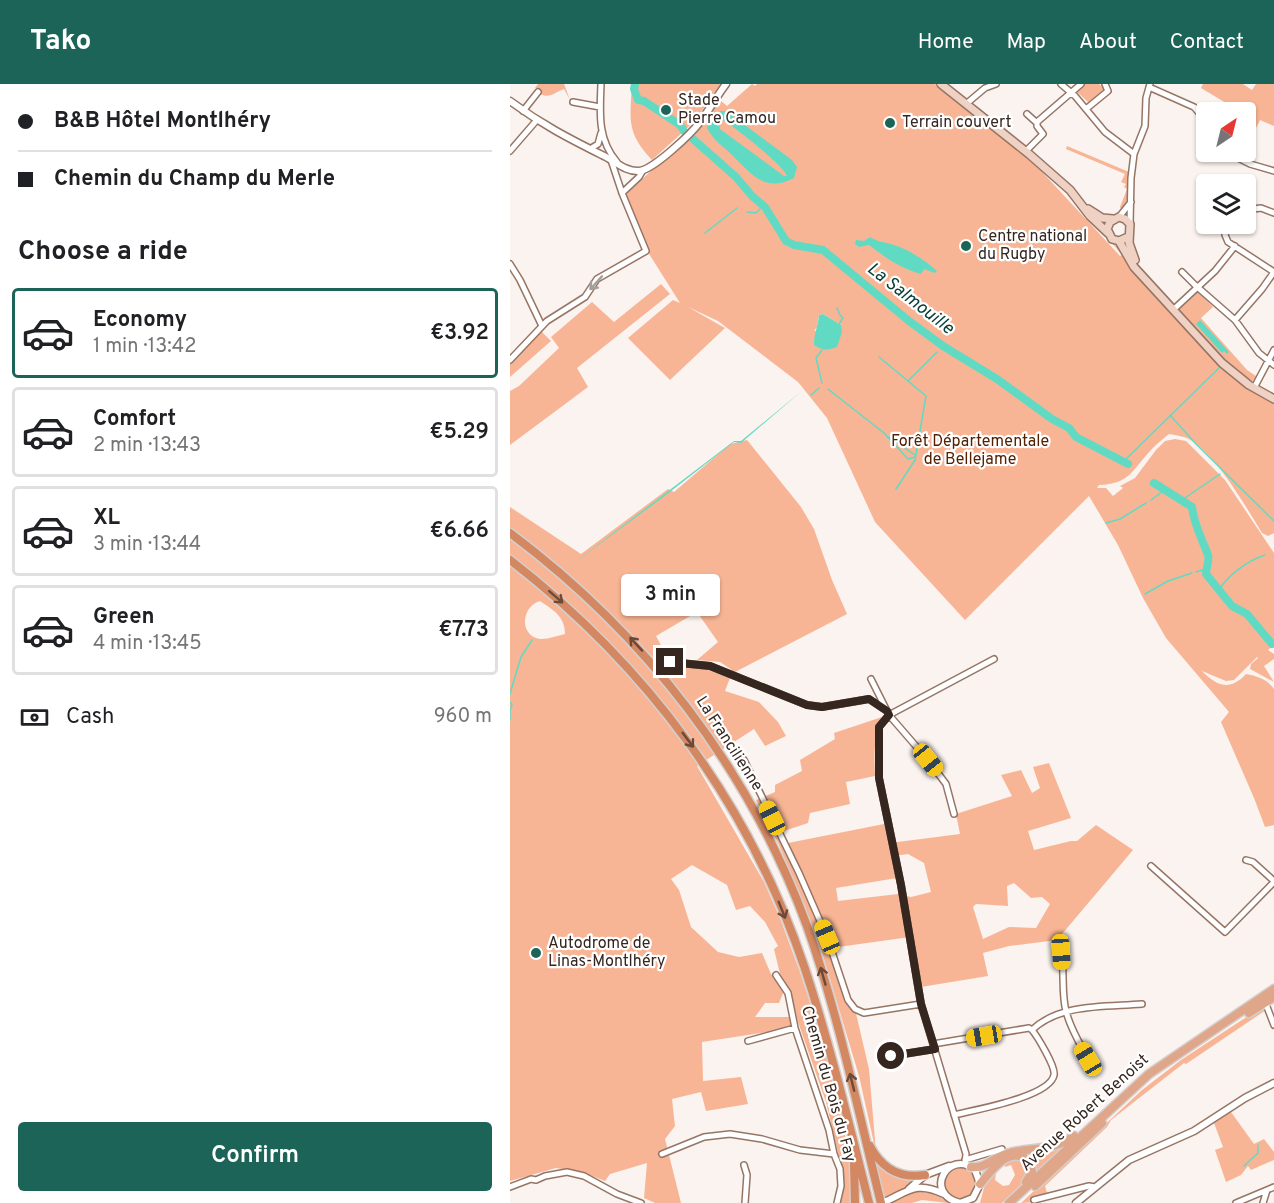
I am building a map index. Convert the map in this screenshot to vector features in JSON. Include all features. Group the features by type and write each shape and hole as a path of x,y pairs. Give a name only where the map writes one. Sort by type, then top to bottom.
{"highway":[{"name":"La Francilienne","path":"510,533 565,576 636,644 692,712 737,781 774,849 807,927 839,1032 882,1203"},
{"name":"La Francilienne","path":"510,560 564,604 620,659 676,724 716,782 767,874 792,933 817,1006 869,1203"},
{"path":"864,1131 868,1135 874,1154 885,1166 903,1175 926,1175"},
{"path":"851,1134 850,1143 856,1176 855,1203"}],"main road":[{"path":"941,84 1070,190 1112,239 1119,241 1128,237"},
{"path":"1027,153 1068,183 1095,214 1102,218 1125,219 1130,224 1131,230 1128,237 1139,271"},
{"path":"1108,233 1108,225 1116,218"},
{"path":"1119,241 1134,267 1222,363 1235,375 1274,399"},
{"name":"Avenue Robert Benoist","path":"1006,1203 1133,1087 1166,1061 1274,990"},
{"name":"Avenue Robert Benoist","path":"1017,1203 1152,1078 1274,996"},
{"path":"967,1164 982,1167 996,1157 1010,1152 1056,1146 1085,1131"},
{"path":"980,1184 992,1168 1006,1158 1013,1155 1026,1158 1032,1167 1031,1175 1006,1203"}],"street":[{"path":"601,84 600,125 609,151 620,165"},
{"path":"510,101 536,121 620,165 630,170 643,170 655,164 693,130 726,84"},
{"path":"966,104 985,88 996,84"},
{"path":"1061,84 1072,93 1106,132 1126,151 1134,154"},
{"path":"1037,123 1082,84"},
{"path":"1086,109 1108,91 1105,84"},
{"path":"1130,224 1134,154 1145,126 1146,98 1150,86 1196,109"},
{"path":"523,111 538,92"},
{"path":"573,102 600,107"},
{"path":"1027,114 1037,123 1043,134 1027,153"},
{"path":"510,151 536,121"},
{"path":"590,149 598,144 602,132"},
{"path":"510,360 542,326 558,313 581,300 597,279 645,253 646,249 621,193 611,160"},
{"path":"1246,162 1274,171"},
{"path":"621,193 639,177 643,170"},
{"path":"1116,218 1132,201"},
{"path":"1256,209 1274,213"},
{"path":"1225,234 1228,242 1274,272 1235,320"},
{"path":"1173,310 1215,272 1235,246"},
{"path":"510,264 542,326"},
{"path":"1182,272 1235,320 1248,340 1274,365"},
{"path":"1254,388 1274,350"},
{"path":"977,1203 980,1184 978,1175 967,1164 966,1154 921,1004 901,885 879,778 879,727 888,713 994,659"},
{"path":"670,662 710,666 807,705 822,707 869,699 888,713 946,784 954,814"},
{"path":"871,679 888,713"},
{"path":"744,760 799,873 827,937 851,1005 864,1013 921,1004"},
{"path":"1151,866 1225,932 1274,882 1253,862 1246,860"},
{"path":"1057,940 1061,952 1066,1011 1088,1059"},
{"name":"Chemin du Bois du Fay","path":"776,975 788,993 795,1028 829,1130 841,1176 837,1203"},
{"path":"1032,1030 1066,1011 1142,1004"},
{"path":"1267,1007 1274,1025"},
{"path":"748,1041 795,1028"},
{"path":"891,1056 1029,1028 1032,1030 1054,1069 1052,1080 1024,1097 954,1115"},
{"path":"1071,1190 1078,1201 1129,1160 1194,1131 1245,1098 1274,1083"},
{"path":"662,1154 704,1137 730,1134 762,1139 800,1150 834,1154"},
{"path":"882,1203 907,1191 926,1175 952,1166 967,1164 1002,1149"},
{"path":"744,1165 747,1175 745,1203"},
{"path":"944,1194 942,1178 952,1166"},
{"path":"510,1187 531,1179 536,1180 567,1172 584,1176 617,1194 641,1203"},
{"path":"1034,1200 1089,1186 1095,1187"},
{"path":"907,1191 929,1187 960,1203 977,1194"},
{"path":"1236,1203 1274,1187"},
{"path":"1263,1203 1267,1190"}],"green space":[{"path":"538,84 564,84 570,100 564,89 550,95 540,94 542,91 535,88"},
{"name":"Stade Pierre Camou","path":"632,84 721,84 713,94 711,93 709,96 711,98 694,122 652,160 634,133 631,116"},
{"name":"Forêt Départementale de Bellejame","path":"752,84 755,86 757,84 935,84 1032,161 1120,256 1122,255 1112,243 1121,249 1220,365 1274,401 1274,533 1268,536 1262,533 1219,467 1198,445 1187,438 1169,434 1124,479 1099,485 1097,488 1106,488 1113,496 1123,488 1120,486 1135,478 1165,441 1175,439 1186,441 1225,480 1274,553 1274,645 1268,650 1274,654 1274,659 1264,666 1274,682 1250,669 1257,657 1234,680 1226,681 1202,671 1213,681 1224,685 1235,683 1246,674 1262,678 1274,689 1274,825 1265,827 1221,722 1229,712 1166,638 1143,598 1118,545 1089,496 965,620 875,522 827,418 798,382 718,321 688,307 725,328 670,380 628,338 673,300 680,303 646,249 625,194 702,126 720,100 727,106","holes":["823,314 841,325 814,331 819,315"]},
{"path":"1085,84 1101,86 1103,84 1107,88 1088,105 1086,104 1088,102 1076,91"},
{"path":"1203,84 1243,84 1252,90 1256,84 1274,84 1274,126 1260,120 1256,128 1256,102 1224,102 1201,88"},
{"path":"1067,146 1129,172 1129,194 1122,211 1120,207 1127,189 1124,187 1126,184 1121,182 1125,174 1066,149"},
{"path":"661,284 670,294 577,368 588,387 510,445 510,391 519,386 559,348 551,337 592,302 614,322"},
{"path":"1198,291 1213,307 1201,318 1247,370 1256,376 1263,366 1254,381 1246,378 1226,361 1179,309"},
{"path":"539,329 551,341 510,377 510,360"},
{"path":"747,440 801,507 814,529 847,614 735,672 720,662 697,660 718,642 697,612 656,636 670,662 697,666 730,678 725,691 759,702 778,722 786,736 765,746 754,729 697,766 764,882 800,972 823,1043 844,1129 851,1166 852,1203 839,1203 844,1178 826,1102 798,1022 790,990 781,978 774,949 778,946 765,922 750,906 736,910 727,885 692,865 671,879 679,890 691,927 718,952 739,957 762,953 771,974 784,991 779,1003 765,1003 755,1017 791,1017 791,1025 786,1029 702,1042 703,1081 741,1077 748,1104 706,1111 701,1092 672,1099 675,1126 665,1139 681,1203 655,1203 644,1198 647,1163 610,1174 605,1181 585,1173 556,1168 510,1181 510,507 581,554 668,489 674,492 730,444","holes":["540,601 561,618 565,634 546,639 530,635 525,618 530,607"]},
{"path":"882,717 875,746 875,776 846,782 850,804 810,813 808,823 778,833 783,844 884,824 890,843 960,834 956,814 1012,796 1001,775 1021,770 1032,793 1040,788 1033,767 1049,763 1071,818 1028,831 1034,850 1077,841 1096,825 1133,850 1057,940 1009,946 983,953 988,976 921,987 910,937 831,948 848,1000 855,1009 869,1069 876,1152 859,1076 821,949 779,845 756,800 775,792 775,785 802,771 800,760 835,739 834,733","holes":["908,854 924,863 931,892 911,897 898,894 838,901 836,888 897,878 894,856","1014,883 1031,898 1042,897 1050,904 1036,928 1009,927 983,939 973,907 976,904 1008,906 1007,886"]},
{"path":"1274,999 1266,1010 1186,1064 1184,1063 1111,1120 1107,1127 1045,1186 1047,1193 1034,1197 1035,1202 1021,1203 1142,1090 1181,1060"},
{"path":"1231,1112 1254,1144 1264,1139 1274,1152 1274,1160 1251,1170 1248,1166 1241,1175 1226,1182 1215,1150 1223,1147 1214,1123"},
{"path":"1065,1146 1035,1174 1023,1154"},
{"path":"1021,1157 1030,1168 1025,1181 1002,1203 980,1203 985,1184 993,1171 996,1173 995,1180 1003,1186 1009,1185 1015,1175 1011,1165 1005,1167 1003,1161"},
{"path":"873,1158 882,1166 918,1178 907,1188 885,1198"},
{"path":"961,1168 972,1173 977,1184 972,1195 961,1200 950,1195 945,1184 950,1173"},
{"path":"926,1190 935,1193 948,1203 922,1200 912,1203 891,1203 913,1192"}],"shaded area":[{"path":"720,111 726,111 792,160 797,167 794,178 774,184 758,179 715,139 707,128 708,123","holes":["722,120 768,156 787,176 720,129 719,124"]},
{"path":"870,237 908,251 937,271 935,273 924,269 921,274 913,272 869,245 859,247 855,244 856,240 864,241"},
{"path":"823,314 841,325 842,332 837,347 825,349 814,345 819,315"},
{"path":"1200,320 1229,352 1227,354 1224,351 1222,353 1196,324"},
{"path":"803,390 741,443 734,442 571,565 734,441 741,441"}],"waterway":[{"name":"La Salmouille","path":"635,84 634,89 638,100 644,101 680,125 684,131"},
{"name":"La Salmouille","path":"693,139 736,177 765,207 786,241 794,245 823,250 943,346 1069,428 1076,437 1128,464"},
{"path":"705,233 737,208"},
{"path":"747,212 756,213 760,209"},
{"path":"837,308 843,318 839,324"},
{"path":"822,350 816,358 822,383"},
{"path":"896,489 915,460 926,396 908,381 937,352"},
{"path":"879,357 908,381"},
{"path":"1124,461 1220,367"},
{"path":"811,395 819,388"},
{"path":"828,389 884,433 908,459 915,457"},
{"path":"1170,415 1274,521"},
{"path":"887,436 915,455"},
{"path":"1182,500 1220,474"},
{"name":"La Salmouille","path":"1154,483 1192,507 1196,526 1208,557 1206,574 1232,606 1247,614 1272,644"},
{"path":"1151,500 1166,489"},
{"path":"1106,523 1120,519 1146,503"},
{"path":"1219,590 1239,569 1265,555"},
{"path":"1196,572 1206,569"},
{"path":"1145,594 1168,581 1192,573"},
{"path":"510,694 521,657 532,640"},
{"path":"510,702 512,705 510,710"},
{"path":"510,711 510,720"},
{"path":"1244,1166 1258,1153 1258,1145"}],"place":[{"name":"Stade Pierre Camou","path":"666,110"},
{"name":"Terrain couvert","path":"890,123"},
{"name":"Centre national du Rugby","path":"966,246"},
{"name":"Autodrome de Linas-Montlhéry","path":"536,953"}],"route":[{"path":"670,662 701,663 807,705 822,707 869,699 887,711 889,715 879,727 879,778 901,885 921,1004 935,1049 891,1056"}]}
